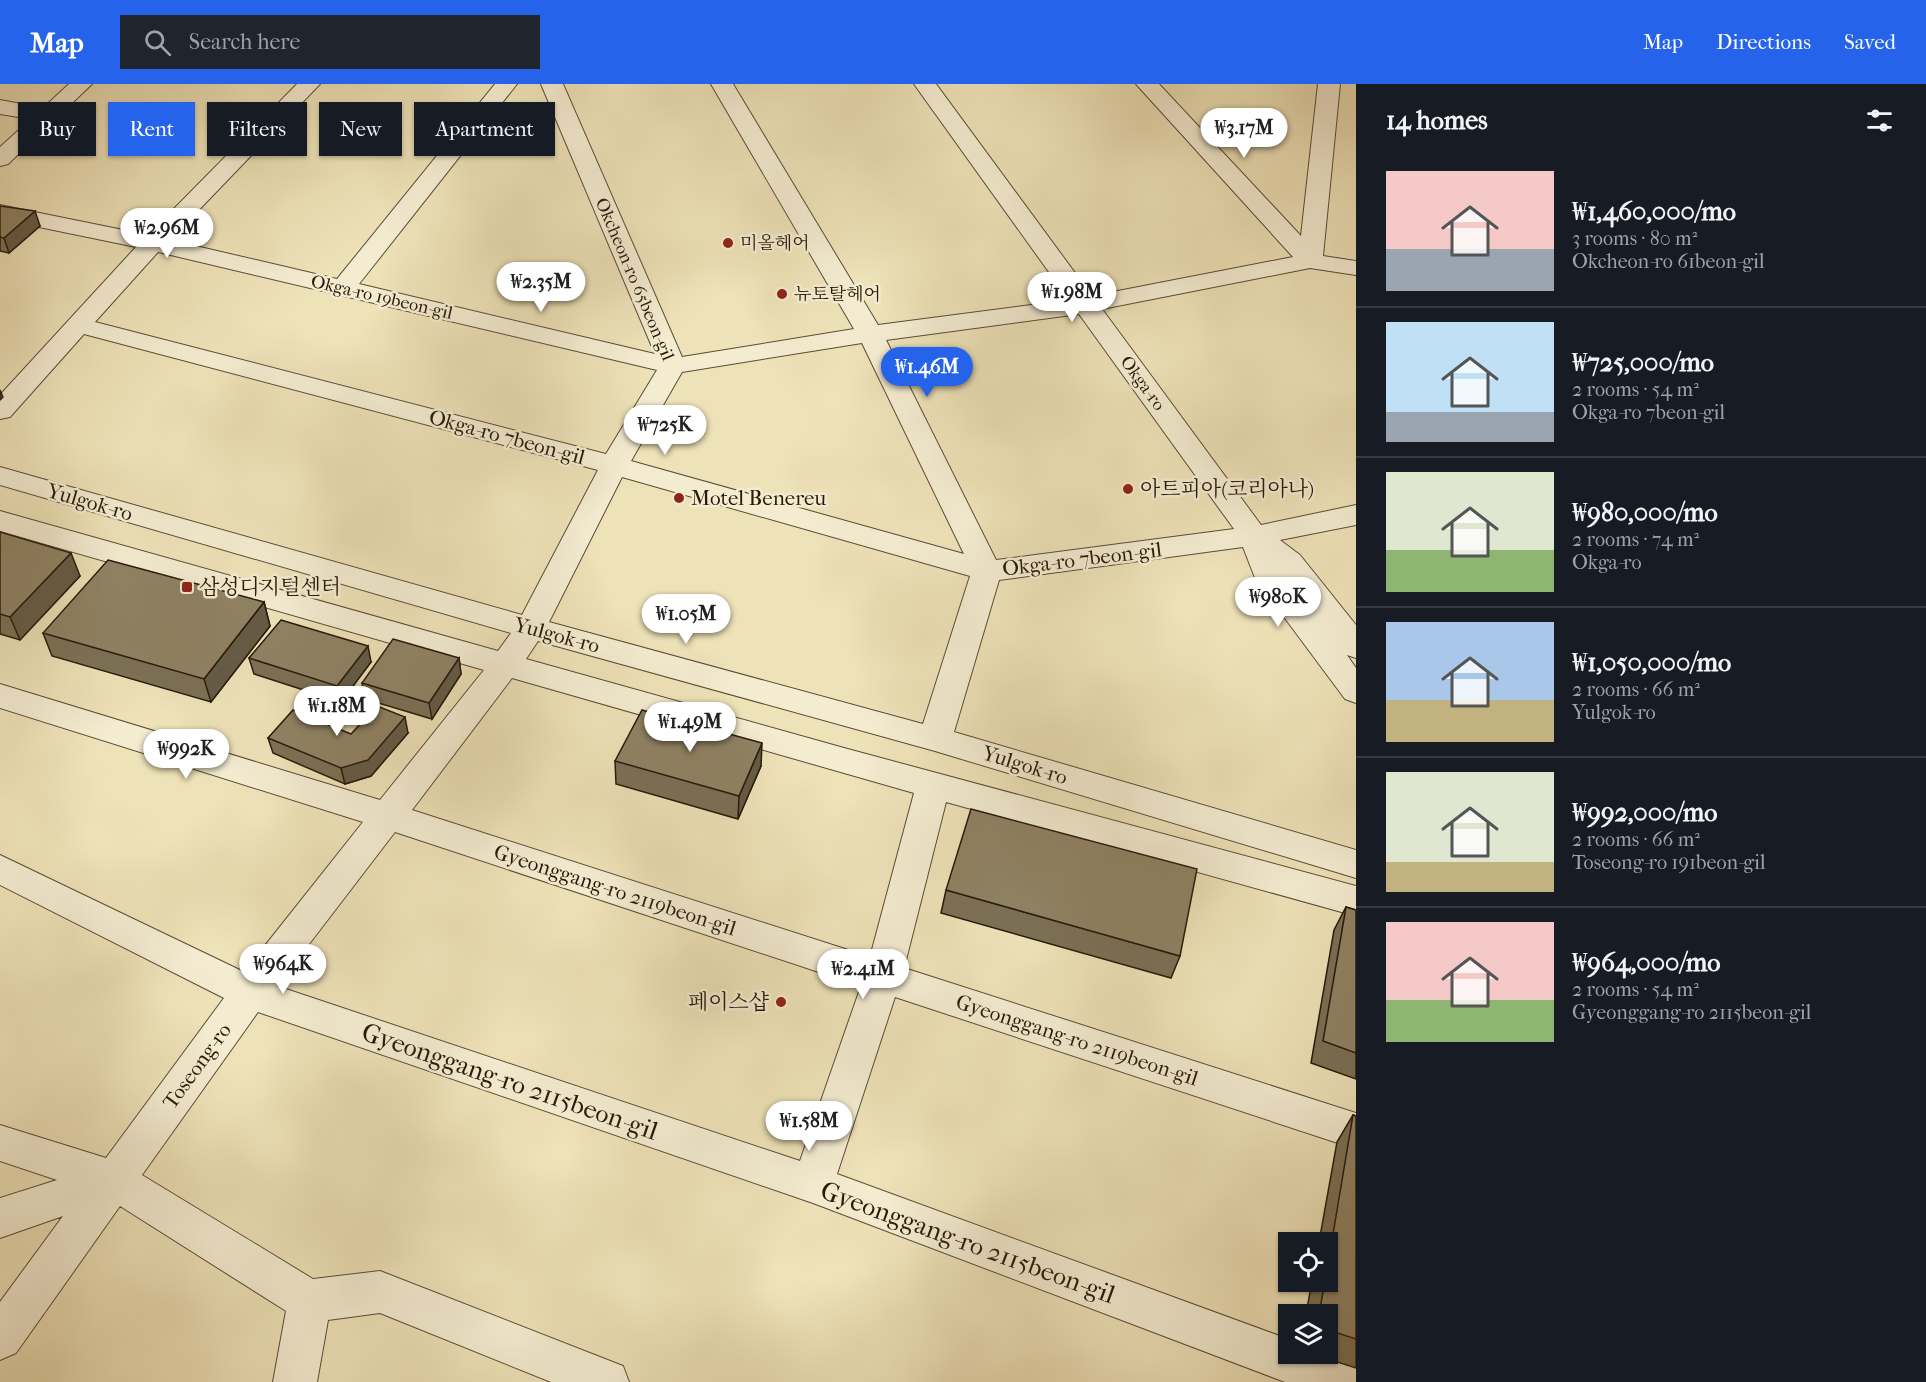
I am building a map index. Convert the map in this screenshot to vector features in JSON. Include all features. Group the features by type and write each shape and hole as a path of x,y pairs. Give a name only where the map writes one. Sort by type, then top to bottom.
{"street":[{"path":"62,102 81,84"},
{"path":"0,411 153,243 309,84"},
{"path":"343,288 506,84"},
{"name":"Okcheon-ro 65beon-gil","path":"531,628 614,465 673,366 552,84"},
{"path":"722,84 870,334 987,571 935,739"},
{"name":"Okga-ro","path":"925,84 1254,536 1266,571 1356,691"},
{"path":"1147,84 1310,261"},
{"path":"1310,261 1329,84"},
{"path":"0,107 18,110"},
{"path":"0,159 18,142"},
{"name":"Okga-ro 19beon-gil","path":"0,212 153,243 673,366 870,334 1086,305 1310,261 1356,268"},
{"name":"Okga-ro 7beon-gil","path":"78,325 614,465 987,571 1254,536 1356,515"},
{"name":"Yulgok-ro","path":"0,476 531,628 935,739 1356,864"},
{"path":"0,521 933,786 1356,901"},
{"name":"Okga-ro","path":"1254,536 1289,562 1356,647"},
{"name":"Toseong-ro","path":"0,1338 250,993 505,665 531,628"},
{"name":"Gyeonggang-ro 2119beon-gil","path":"0,696 388,816 1356,1131"},
{"path":"813,1184 883,977 933,786"},
{"name":"Gyeonggang-ro 2115beon-gil","path":"0,869 250,993 813,1184 1344,1382"},
{"path":"0,1143 115,1180 309,1301 380,1292 607,1382"},
{"path":"0,1218 115,1180"},
{"path":"295,1382 309,1301"}],"building":[{"path":"0,206 35,211 4,238 0,237"},
{"path":"0,532 71,553 10,617 0,614"},
{"path":"108,560 264,602 204,679 43,633"},
{"path":"281,620 368,646 337,686 249,658"},
{"path":"393,639 459,658 429,703 362,683"},
{"path":"377,706 405,717 368,760 341,768 268,738 293,710 351,734"},
{"path":"642,710 762,743 739,796 615,761"},
{"path":"971,809 1197,869 1180,956 946,890"},
{"path":"1346,907 1356,910 1356,1053 1323,1041"},
{"path":"1353,1115 1356,1116 1356,1339 1338,1333 1338,1304 1321,1304 1323,1292 1338,1292 1338,1232 1333,1232"}],"place":[{"name":"미올헤어","path":"728,243"},
{"name":"뉴토탈헤어","path":"782,294"},
{"name":"아트피아(코리아나)","path":"1128,489"},
{"name":"Motel Benereu","path":"679,498"},
{"name":"삼성디지털센터","path":"187,587"},
{"name":"페이스샵","path":"781,1002"}]}
